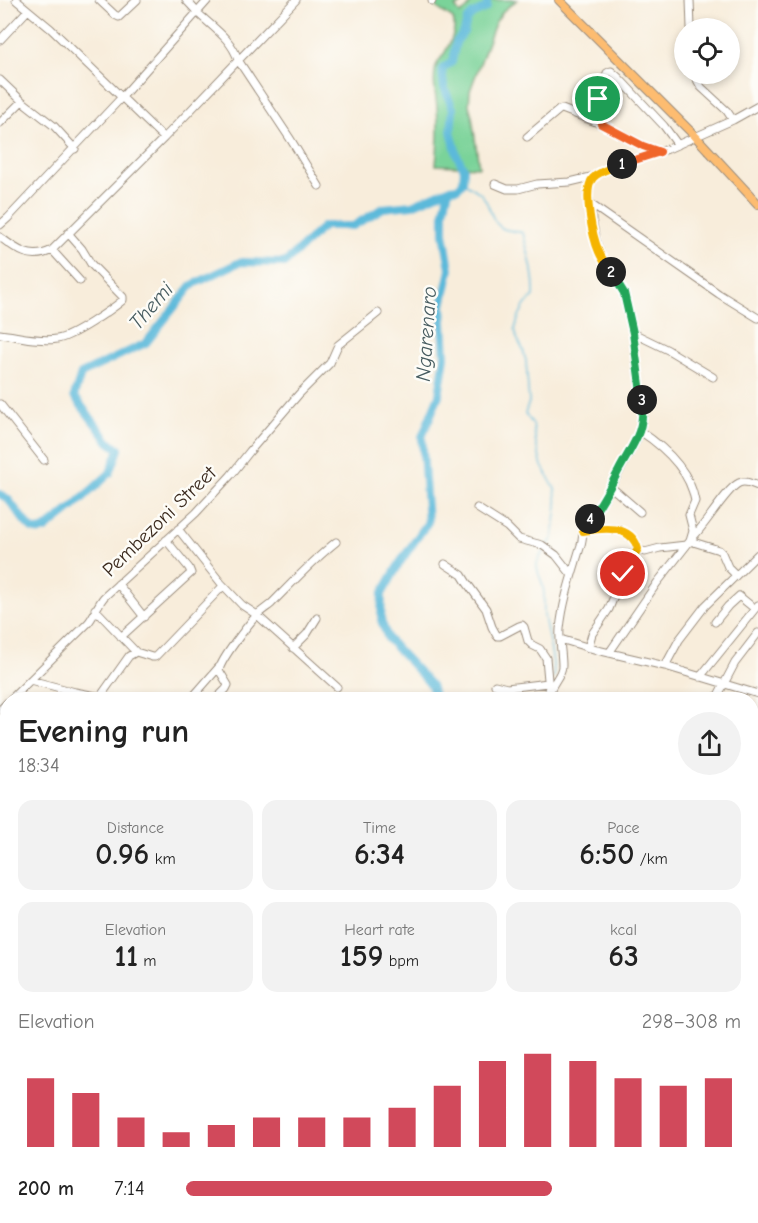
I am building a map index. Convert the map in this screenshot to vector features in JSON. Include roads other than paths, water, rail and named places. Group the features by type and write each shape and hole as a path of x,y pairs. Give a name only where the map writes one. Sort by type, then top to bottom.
{"main road":[{"path":"559,0 696,137 758,204"}],"street":[{"path":"16,0 51,29 164,138"},
{"path":"99,0 119,17 137,0"},
{"path":"186,0 235,50 238,60 319,186"},
{"path":"0,225 75,149 208,0"},
{"path":"0,237 31,255 39,255 52,250 164,138 296,0"},
{"path":"690,0 691,18"},
{"path":"0,40 28,10"},
{"path":"601,124 603,113 598,99 608,73 611,71 640,100 678,145"},
{"path":"0,80 54,126 75,149"},
{"path":"699,84 733,120"},
{"path":"0,123 22,101"},
{"path":"495,184 507,189 518,189 537,184 576,181 594,176 678,145 758,106"},
{"path":"527,138 562,109 601,124 643,146 660,152"},
{"path":"548,691 561,671 562,617 585,525 611,488 640,431 643,412 633,333 624,293 602,258 592,226 588,190 594,176"},
{"path":"589,202 719,294 758,318"},
{"path":"0,334 48,340 60,339 99,317 123,300 123,297 92,264 68,233"},
{"path":"52,250 80,281"},
{"name":"Pembezoni Street","path":"18,692 88,623 104,597 196,513 318,373 330,363 338,345 378,313"},
{"path":"633,333 668,350 713,377"},
{"path":"0,404 3,415 44,460"},
{"path":"640,431 675,461 686,475 695,501 689,515 693,531 689,541"},
{"path":"609,653 657,583 737,483 746,482 758,486"},
{"path":"611,488 639,512"},
{"path":"477,508 507,527 519,539 542,545 555,555 571,574"},
{"path":"178,529 223,586 242,605 257,615 337,687"},
{"path":"583,531 619,530 633,538 638,549 645,552 689,541 719,550 728,567 736,575"},
{"path":"122,637 191,573 166,540"},
{"path":"197,692 219,667 257,615 336,542"},
{"path":"588,648 592,634 609,609 623,574 638,549"},
{"path":"665,666 679,640 705,606 758,554"},
{"path":"445,564 462,575 486,609 497,636 519,626 524,627 528,641 540,649 546,658 548,691"},
{"path":"118,584 144,616"},
{"path":"95,609 136,652 155,657 223,586"},
{"path":"700,676 756,607 739,596 715,622"},
{"path":"293,648 307,634 316,618"},
{"path":"720,692 735,663 758,633"},
{"path":"560,639 754,692"},
{"path":"103,692 126,660 136,652"},
{"path":"219,667 220,674 228,685 223,692"},
{"path":"30,680 76,692"},
{"path":"495,685 548,691"}],"waterway":[{"name":"Themi","path":"0,494 8,499 32,529 39,531 45,529 73,507 110,473 119,449 109,442 74,396 81,374 146,343 192,285 240,262 285,263 324,226 353,226 383,208 412,205 449,189 458,188 463,182 464,169 457,155 451,131 453,109 444,87 442,69 452,62 456,42 464,32 467,20 487,7 487,0"},
{"path":"463,182 484,197 499,226 523,233 529,256 534,296 525,305 515,329 526,361 529,402 525,414 533,424 542,466 555,489 557,506 553,538 548,545"},
{"name":"Ngarenaro","path":"433,692 431,685 388,639 381,620 382,594 399,564 428,522 422,437 439,395 445,357 442,306 450,269 444,233 444,211 449,189"},
{"path":"544,551 538,560 537,567 544,590 544,615 554,677"}]}
